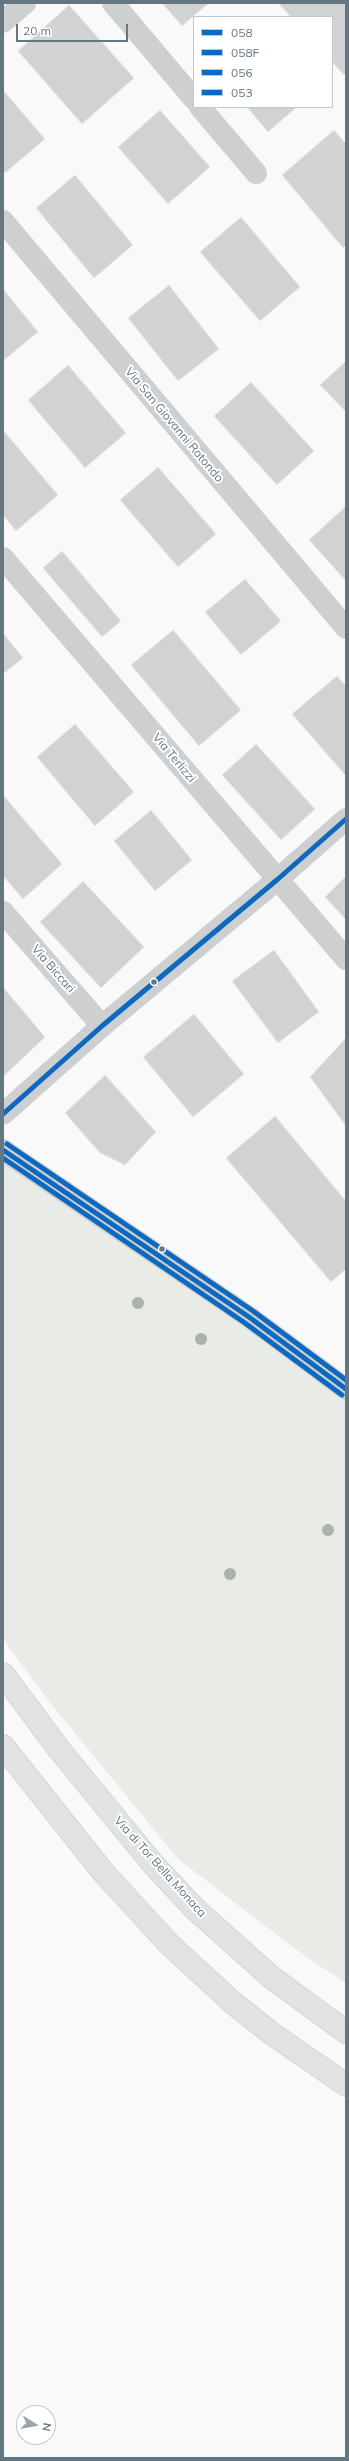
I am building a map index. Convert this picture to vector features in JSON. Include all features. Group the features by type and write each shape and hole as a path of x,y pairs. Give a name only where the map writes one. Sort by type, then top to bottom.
{"main road":[{"name":"Via di Tor Bella Monaca","path":"3,1674 58,1748 153,1864 184,1897 256,1965 290,1992 346,2032"},
{"path":"3,1746 116,1889 170,1945 232,2002 276,2037 346,2085"}],"street":[{"path":"3,22 25,3"},
{"path":"113,3 193,98"},
{"path":"201,108 256,173"},
{"name":"Via San Giovanni Rotondo","path":"3,221 346,628"},
{"name":"Via Terlizzi","path":"3,558 346,959"},
{"path":"3,1114 102,1026 278,880 346,819"},
{"name":"Via Biccari","path":"3,912 102,1026"},
{"path":"3,1150 256,1322 346,1389"}],"shaded area":[{"path":"3,1150 346,1389 346,1983 306,1957 178,1859 51,1704 3,1639"}],"building":[{"path":"162,3 209,3 193,16 182,26"},
{"path":"278,3 344,3 346,6 346,73 344,75 333,63 333,16 290,16"},
{"path":"69,5 134,78 82,124 18,51"},
{"path":"3,90 45,139 5,173 3,170"},
{"path":"248,108 296,108 268,132"},
{"path":"160,110 210,167 168,204 118,147"},
{"path":"334,130 346,144 346,245 343,248 282,175"},
{"path":"75,175 133,245 94,278 36,208"},
{"path":"241,217 300,287 260,321 200,252"},
{"path":"169,285 219,349 178,381 128,318"},
{"path":"3,289 38,332 3,361"},
{"path":"346,361 346,412 320,385"},
{"path":"68,365 126,433 85,468 28,400"},
{"path":"251,382 314,451 277,485 214,416"},
{"path":"3,430 58,495 16,531 3,515"},
{"path":"158,467 216,534 178,567 120,500"},
{"path":"346,506 346,581 309,540"},
{"path":"62,551 121,621 102,637 43,568"},
{"path":"245,579 281,621 241,655 205,612"},
{"path":"173,630 241,710 199,746 131,665"},
{"path":"3,633 23,658 3,674"},
{"path":"337,676 346,686 346,776 292,714"},
{"path":"75,724 134,792 95,826 37,757"},
{"path":"256,744 315,809 281,840 222,775"},
{"path":"3,795 62,864 23,899 3,876"},
{"path":"151,810 192,860 155,891 114,841"},
{"path":"346,876 346,920 325,897"},
{"path":"83,881 144,947 101,988 40,922"},
{"path":"274,950 319,1012 278,1043 232,981"},
{"path":"3,987 45,1037 3,1077"},
{"path":"194,1014 244,1074 193,1117 143,1057"},
{"path":"345,1039 346,1040 346,1126 310,1077"},
{"path":"105,1075 156,1132 125,1165 100,1153 65,1113"},
{"path":"275,1116 346,1201 346,1269 331,1282 226,1158"}],"transit line":[{"name":"053","path":"3,1114 102,1026 278,879 346,819"},
{"name":"056","path":"7,1144 253,1311 346,1380"},
{"name":"058","path":"3,1150 249,1317 346,1389"},
{"name":"058F","path":"3,1158 245,1323 342,1395"}]}
